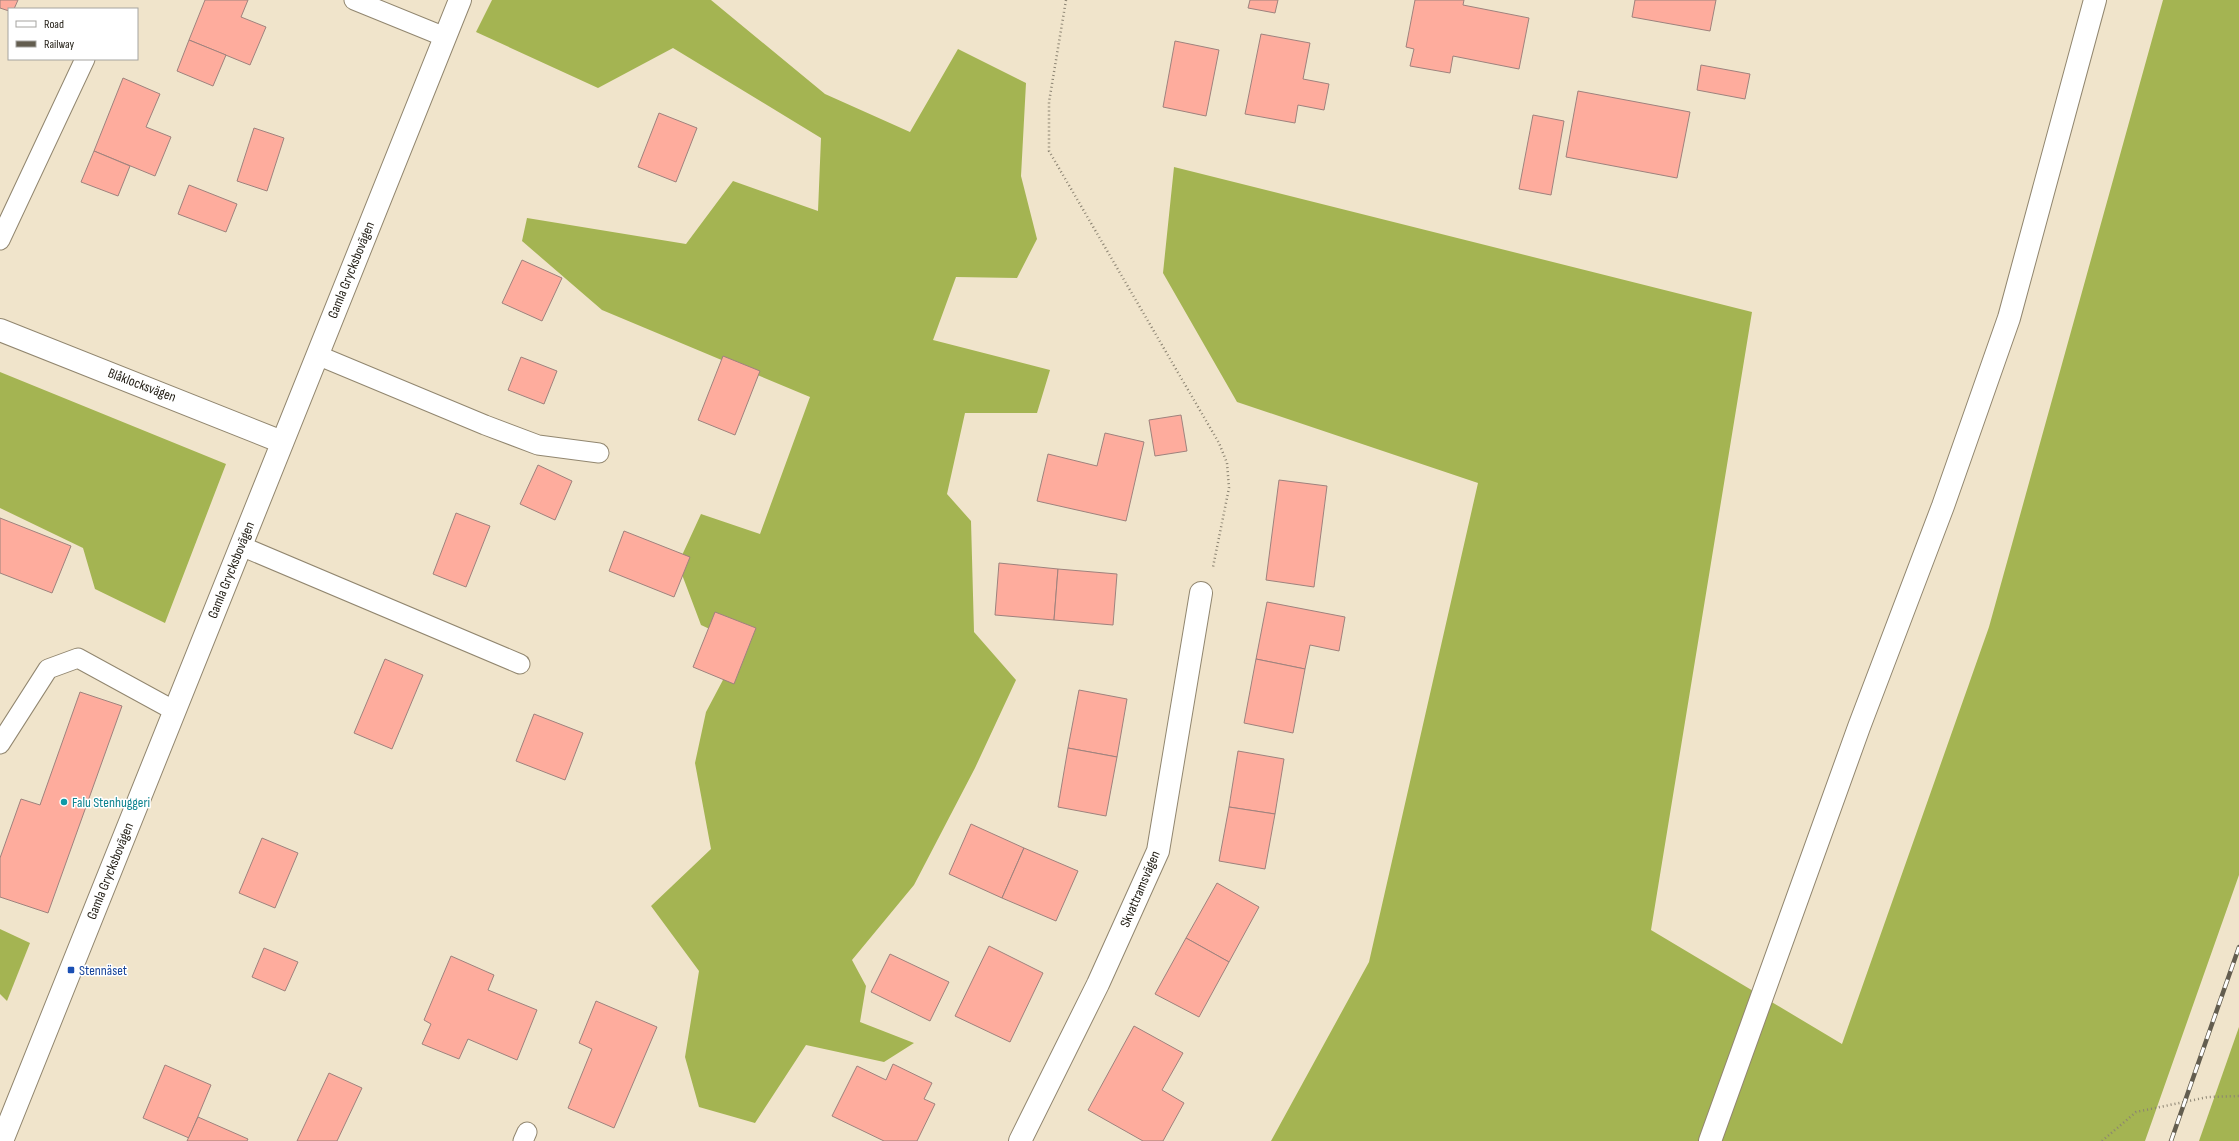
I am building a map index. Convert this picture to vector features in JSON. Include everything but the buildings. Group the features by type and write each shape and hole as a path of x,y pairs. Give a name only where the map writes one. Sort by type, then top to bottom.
{"street":[{"name":"Gamla Grycksbovägen","path":"7,1140 175,711 460,0"},
{"path":"1710,1141 1859,728 1943,506 2009,318 2095,0"},
{"name":"Blåklocksvägen","path":"0,330 282,442"},
{"name":"Skvattramsvägen","path":"1020,1141 1098,984 1158,851 1201,593"}],"lane":[{"path":"354,0 445,37"},
{"path":"0,240 86,60"},
{"path":"317,355 485,425 538,445 599,453"},
{"path":"241,546 520,664"},
{"path":"0,744 48,669 78,658 175,711"}],"path":[{"path":"1066,0 1049,102 1049,151 1187,384 1219,443 1227,463 1229,488 1216,561 1201,593"},
{"path":"2102,1141 2136,1112 2208,1097 2239,1096"}],"green space":[{"path":"492,0 711,0 825,94 910,132 958,49 1026,83 1021,176 1037,239 1017,278 956,277 933,340 1050,370 1037,413 965,413 947,494 971,521 974,632 1016,680 975,768 914,885 852,960 866,986 860,1022 914,1043 884,1062 806,1045 755,1123 699,1107 685,1057 699,971 651,906 711,849 695,763 706,712 742,644 701,625 678,564 701,514 760,534 810,397 602,310 522,241 527,218 686,244 733,181 818,211 821,138 673,48 598,88 476,32"},
{"path":"2163,0 2239,0 2239,875 2145,1141 1271,1141 1369,962 1478,483 1237,402 1163,273 1174,167 1752,312 1651,930 1842,1044 1989,627"},
{"path":"0,372 226,464 165,623 95,589 83,548 0,508"},
{"path":"0,929 30,943 7,1001 0,994"},
{"path":"2239,1027 2239,1141 2199,1141"}],"railway":[{"path":"2171,1141 2239,947"}],"place":[{"name":"Falu Stenhuggeri","path":"64,802"},
{"name":"Stennäset","path":"71,970"}]}
